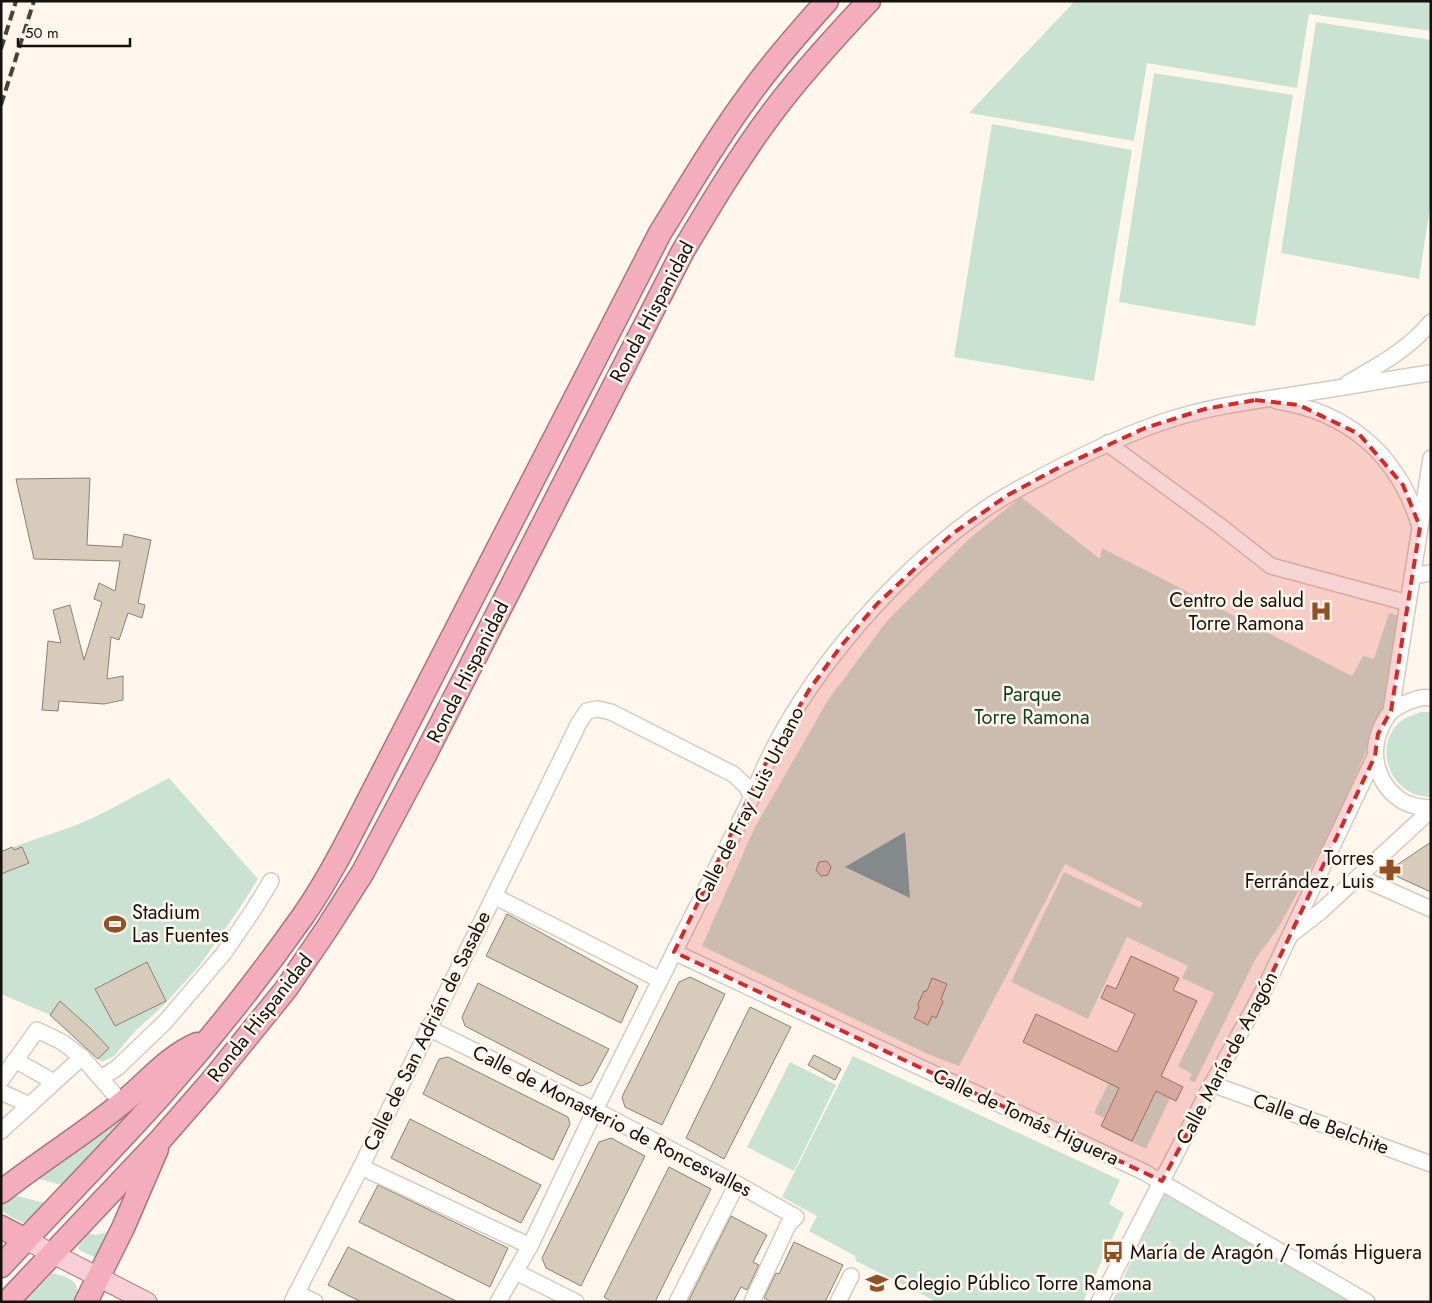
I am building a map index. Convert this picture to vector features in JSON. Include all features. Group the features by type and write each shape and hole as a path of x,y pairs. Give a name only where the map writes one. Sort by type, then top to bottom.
{"highway":[{"name":"Ronda Hispanidad","path":"1,1266 119,1141 209,1039 304,915 337,861 660,233 746,98 797,34 827,1"},
{"name":"Ronda Hispanidad","path":"7,1302 161,1139 286,989 363,872 427,752 683,251 714,200 772,114 822,51 869,1"},
{"path":"1,1192 122,1103 166,1063 186,1049 209,1039"},
{"path":"86,1302 140,1190 161,1139"},
{"path":"1,1227 26,1240"}],"main road":[{"path":"26,1240 147,1302"}],"street":[{"path":"1338,388 1395,356 1431,322"},
{"name":"Calle de Fray Luis Urbano","path":"498,1302 516,1272 523,1243 595,1110 654,977 674,952 752,797 763,768 809,690 841,646 877,604 914,567 952,534 994,503 1107,443 1205,409 1431,373"},
{"name":"Calle de Fray Luis Urbano","path":"1255,400 1277,401 1313,410 1340,422 1359,434 1376,449 1404,485 1420,527"},
{"path":"1107,443 1271,566 1408,603"},
{"path":"1391,711 1431,458"},
{"path":"1412,576 1431,573"},
{"path":"1431,698 1414,699 1391,711 1384,720 1378,734 1375,756 1378,772 1387,788 1399,800 1431,809"},
{"name":"Calle de San Adrián de Sasabe","path":"314,1302 294,1297 361,1166 428,1028 500,899 579,724 588,711 598,708 611,712 733,774 746,786 752,797"},
{"name":"Calle María de Aragón","path":"1099,1302 1212,1084 1266,986 1375,756"},
{"path":"733,774 755,772 763,768"},
{"name":"Calle María de Aragón","path":"1290,935 1320,912 1431,809"},
{"path":"1359,876 1431,909"},
{"path":"101,1078 117,1068 171,1015 224,952 254,909 270,881"},
{"path":"500,899 654,977"},
{"name":"Calle de Tomás Higuera","path":"674,952 1162,1181 1367,1302"},
{"name":"Calle de Monasterio de Roncesvalles","path":"428,1028 595,1110 796,1216 788,1225 752,1302"},
{"path":"1,1080 37,1030 62,1042 82,1057 122,1103"},
{"path":"5,1123 30,1105 82,1057"},
{"path":"16,1060 54,1082"},
{"name":"Calle de Belchite","path":"1212,1084 1431,1164"},
{"path":"1,1092 30,1105"},
{"name":"Calle de San Adrián de Sasabe","path":"361,1166 523,1243"},
{"path":"677,1302 737,1184"},
{"path":"516,1272 576,1302"},
{"path":"838,1302 851,1276"}],"highlighted area":[{"path":"1255,400 1299,405 1359,434 1403,485 1420,527 1391,711 1378,734 1375,756 1266,986 1162,1181 674,952 763,768 809,690 841,646 877,604 952,534 1008,495 1056,469 1145,428 1205,409"}],"green space":[{"path":"1075,1 1431,1 1431,31 1309,14 1297,88 1147,63 1134,141 969,113"},
{"path":"1316,22 1431,40 1431,201 1419,279 1281,253"},
{"path":"1154,73 1293,95 1255,326 1119,302"},
{"path":"992,124 1132,150 1094,381 954,357"},
{"name":"Parque Torre Ramona","path":"1021,497 1100,559 1102,548 1352,676 1363,656 1374,659 1389,613 1403,617 1390,686 1381,717 1332,829 1277,930 1256,958 1195,1082 1189,1080 1192,1074 1178,1066 1214,993 1182,978 1188,966 1127,937 1088,1019 1011,982 1064,872 1140,908 1143,903 1065,864 959,1066 930,1055 702,946 754,829 828,700 887,621 969,539"},
{"path":"1422,712 1431,712 1431,797 1416,795 1404,788 1396,780 1387,761 1386,750 1393,730 1404,719"},
{"name":"Stadium Las Fuentes","path":"169,778 258,879 200,965 162,1007 136,1030 114,1056 102,1062 50,1015 1,994 1,851 74,826"},
{"path":"853,1056 1120,1180 1109,1204 1124,1213 1083,1302 937,1302 856,1261 855,1256 809,1231 817,1216 782,1197"},
{"path":"790,1062 836,1085 794,1171 747,1147"},
{"path":"1109,1082 1119,1087 1104,1118 1094,1113"},
{"path":"1156,1091 1170,1098 1146,1149 1100,1127 1132,1141"},
{"path":"131,1108 131,1111 62,1185 31,1177"},
{"path":"1165,1190 1352,1302 1112,1302"},
{"path":"9,1194 45,1203 25,1224 1,1211 1,1200"},
{"path":"111,1231 98,1259 79,1250 78,1246 89,1233 96,1235"},
{"path":"52,1273 73,1281 77,1289 75,1302 24,1302"}],"water":[{"path":"905,832 910,898 845,867"}],"building":[{"path":"90,478 87,545 122,547 124,534 151,540 138,603 145,605 142,618 128,613 119,640 111,637 107,679 123,676 123,700 104,704 59,701 58,711 42,710 48,641 61,643 53,610 70,605 84,660 102,602 94,599 99,583 115,591 120,561 34,559 16,479"},
{"path":"1431,842 1431,892 1398,877 1394,867"},
{"path":"12,847 14,850 22,847 29,863 1,874 1,852"},
{"path":"827,861 831,867 828,875 821,876 816,870 819,862"},
{"path":"507,914 638,986 621,1023 486,956"},
{"path":"1131,956 1179,978 1173,990 1197,1001 1161,1076 1183,1087 1176,1101 1156,1091 1132,1141 1101,1126 1119,1088 1023,1042 1036,1014 1117,1052 1135,1014 1101,998 1107,985 1116,989"},
{"path":"147,962 166,1001 115,1026 95,989"},
{"path":"690,977 725,994 662,1125 625,1107 622,1097 679,982"},
{"path":"932,978 947,984 941,999 943,1002 936,1018 932,1016 928,1025 914,1018 919,1008 918,1004 924,991 927,991"},
{"path":"478,983 609,1049 591,1082 581,1086 465,1026 462,1017"},
{"path":"60,1001 109,1048 98,1059 50,1015"},
{"path":"750,1007 791,1027 724,1159 686,1138"},
{"path":"814,1055 841,1069 835,1080 808,1065"},
{"path":"448,1057 568,1117 570,1124 553,1160 423,1094 439,1059"},
{"path":"410,1119 541,1185 521,1223 391,1158"},
{"path":"611,1138 645,1156 581,1286 546,1268 542,1258 599,1142"},
{"path":"669,1167 711,1189 655,1302 612,1302 604,1297"},
{"path":"378,1185 508,1248 490,1287 359,1222"},
{"path":"731,1216 767,1235 753,1262 759,1265 747,1290 741,1287 733,1302 688,1302"},
{"path":"794,1242 843,1265 825,1302 772,1302 764,1298 776,1273 779,1274"},
{"path":"348,1247 458,1302 361,1302 328,1285"}],"railway":[{"path":"1,49 16,1"},
{"path":"1,105 34,1"}],"place":[{"name":"Centro de salud Torre Ramona","path":"1321,611"},
{"name":"Torres Ferrández, Luis","path":"1390,870"},
{"name":"Stadium Las Fuentes","path":"115,924"},
{"name":"María de Aragón / Tomás Higuera","path":"1113,1252"},
{"name":"Colegio Público Torre Ramona","path":"877,1283"}]}
